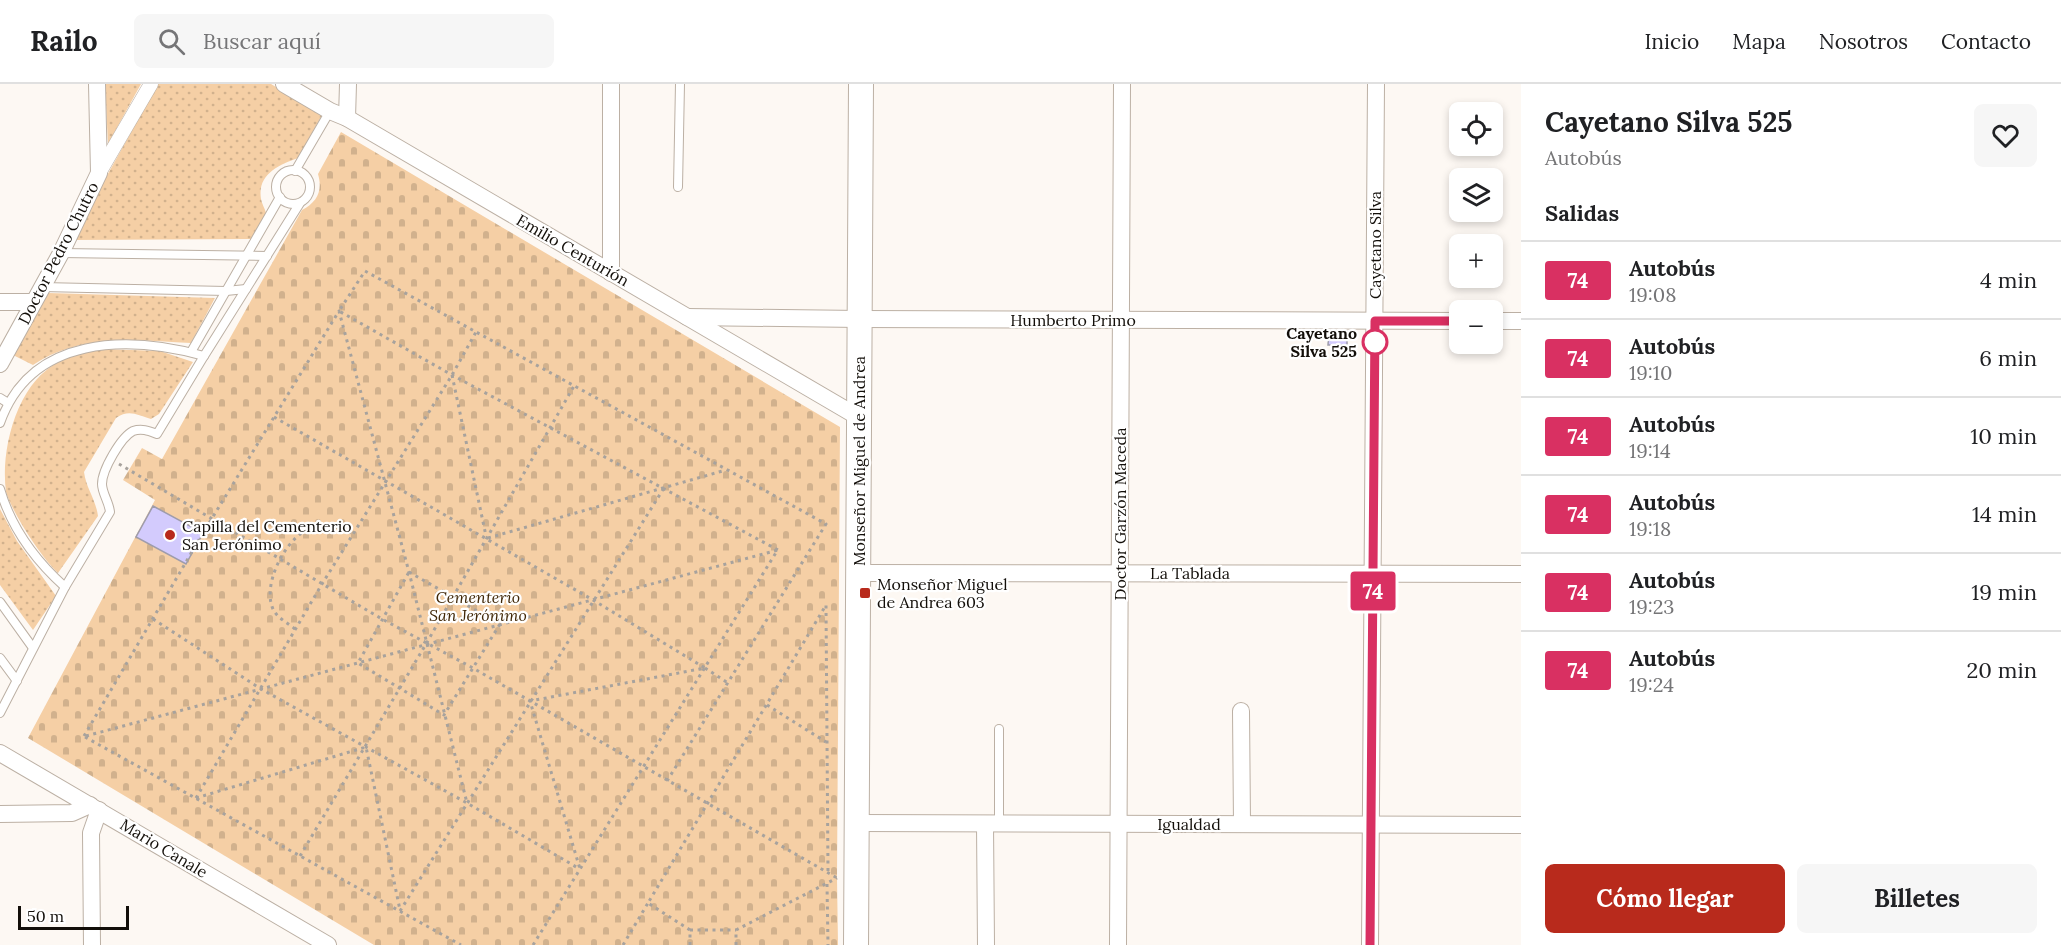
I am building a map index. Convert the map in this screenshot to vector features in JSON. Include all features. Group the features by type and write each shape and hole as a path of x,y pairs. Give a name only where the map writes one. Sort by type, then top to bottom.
{"main road":[{"name":"Monseñor Miguel de Andrea","path":"856,945 861,84"}],"street":[{"name":"Doctor Pedro Chutro","path":"97,84 99,173"},
{"name":"Doctor Pedro Chutro","path":"0,364 61,253 99,173 151,84"},
{"name":"Emilio Centurión","path":"284,84 330,111 347,118 860,418"},
{"path":"347,118 348,84"},
{"path":"611,84 611,273"},
{"name":"Doctor Garzón Maceda","path":"1118,945 1122,84"},
{"name":"Cayetano Silva","path":"1370,945 1377,84"},
{"path":"0,302 33,302"},
{"name":"Humberto Primo","path":"687,317 1449,321"},
{"path":"1503,321 1521,321"},
{"name":"La Tablada","path":"859,573 1521,574"},
{"path":"1241,711 1242,824"},
{"name":"Mario Canale","path":"0,753 328,945"},
{"path":"0,814 72,813 95,807 91,833 93,945"},
{"name":"Igualdad","path":"858,824 1521,825"},
{"path":"986,945 992,824"}],"lane":[{"path":"678,187 680,84"},
{"path":"295,171 330,111"},
{"path":"0,713 65,587 110,512 102,484 106,467 124,437 141,429 157,434 300,202 308,195 310,185 305,175 295,171 285,173 276,187 280,197 289,203 300,202"},
{"path":"191,352 280,197"},
{"path":"61,253 267,256"},
{"path":"42,287 226,291 246,289"},
{"path":"0,423 4,401 32,373 50,360 70,351 92,346 130,345 191,352 204,356"},
{"path":"0,489 21,536 46,569 65,587"},
{"path":"0,602 33,648"},
{"path":"0,658 17,681"},
{"path":"992,824 999,729"}],"path":[{"path":"84,736 212,519 365,271 826,524 668,781"},
{"path":"339,311 452,375 778,550"},
{"path":"339,311 409,572 467,803"},
{"path":"196,798 322,584 452,375 476,332"},
{"path":"452,375 486,538"},
{"path":"300,856 366,747 574,386"},
{"path":"274,417 593,600 728,683"},
{"path":"111,459 382,619 473,668 837,878 736,930 690,930 648,903"},
{"path":"486,538 726,470"},
{"path":"400,911 664,488"},
{"path":"295,629 274,611 269,595 272,577 281,559 296,537 306,530 330,525 353,534"},
{"path":"84,736 778,550"},
{"path":"533,945 778,550"},
{"path":"409,572 500,624"},
{"path":"358,663 409,572"},
{"path":"623,945 826,605 828,873"},
{"path":"153,620 261,689 467,803 580,869"},
{"path":"444,715 500,624"},
{"path":"358,663 444,715"},
{"path":"530,701 705,668"},
{"path":"530,701 580,869"},
{"path":"766,705 827,742"},
{"path":"84,736 461,945"},
{"path":"196,798 366,747"},
{"path":"366,747 400,911"},
{"path":"827,883 828,945"},
{"path":"690,930 690,945"},
{"path":"736,930 736,945"}],"green space":[{"path":"105,84 141,84 108,144"},
{"path":"158,84 271,84 322,115 298,158 277,167 262,183 261,199 266,213 252,239 71,240"},
{"name":"Cementerio San Jerónimo","path":"341,132 840,427 838,945 374,945 28,738 155,500 123,480 142,448 162,459 302,210 318,195 320,186 318,174"},
{"path":"48,293 215,298 191,343 129,340 90,343 51,355 33,365 13,355"},
{"path":"101,349 160,351 193,362 159,414 151,419 129,413 116,418 84,472 98,516 58,573 28,535 6,492 6,456 9,436 23,399 33,383 46,370 66,359"},
{"path":"0,509 17,541 56,596 33,630 0,585"}],"building":[{"path":"1329,331 1347,331 1347,345 1328,345"},
{"name":"Capilla del Cementerio San Jerónimo","path":"153,506 203,533 186,564 136,537"}],"bus line":[{"name":"74","path":"1370,945 1375,321 1449,321"}],"place":[{"name":"Cayetano Silva 525","path":"1375,342"},
{"name":"Capilla del Cementerio San Jerónimo","path":"170,535"},
{"name":"Monseñor Miguel de Andrea 603","path":"865,593"}]}
